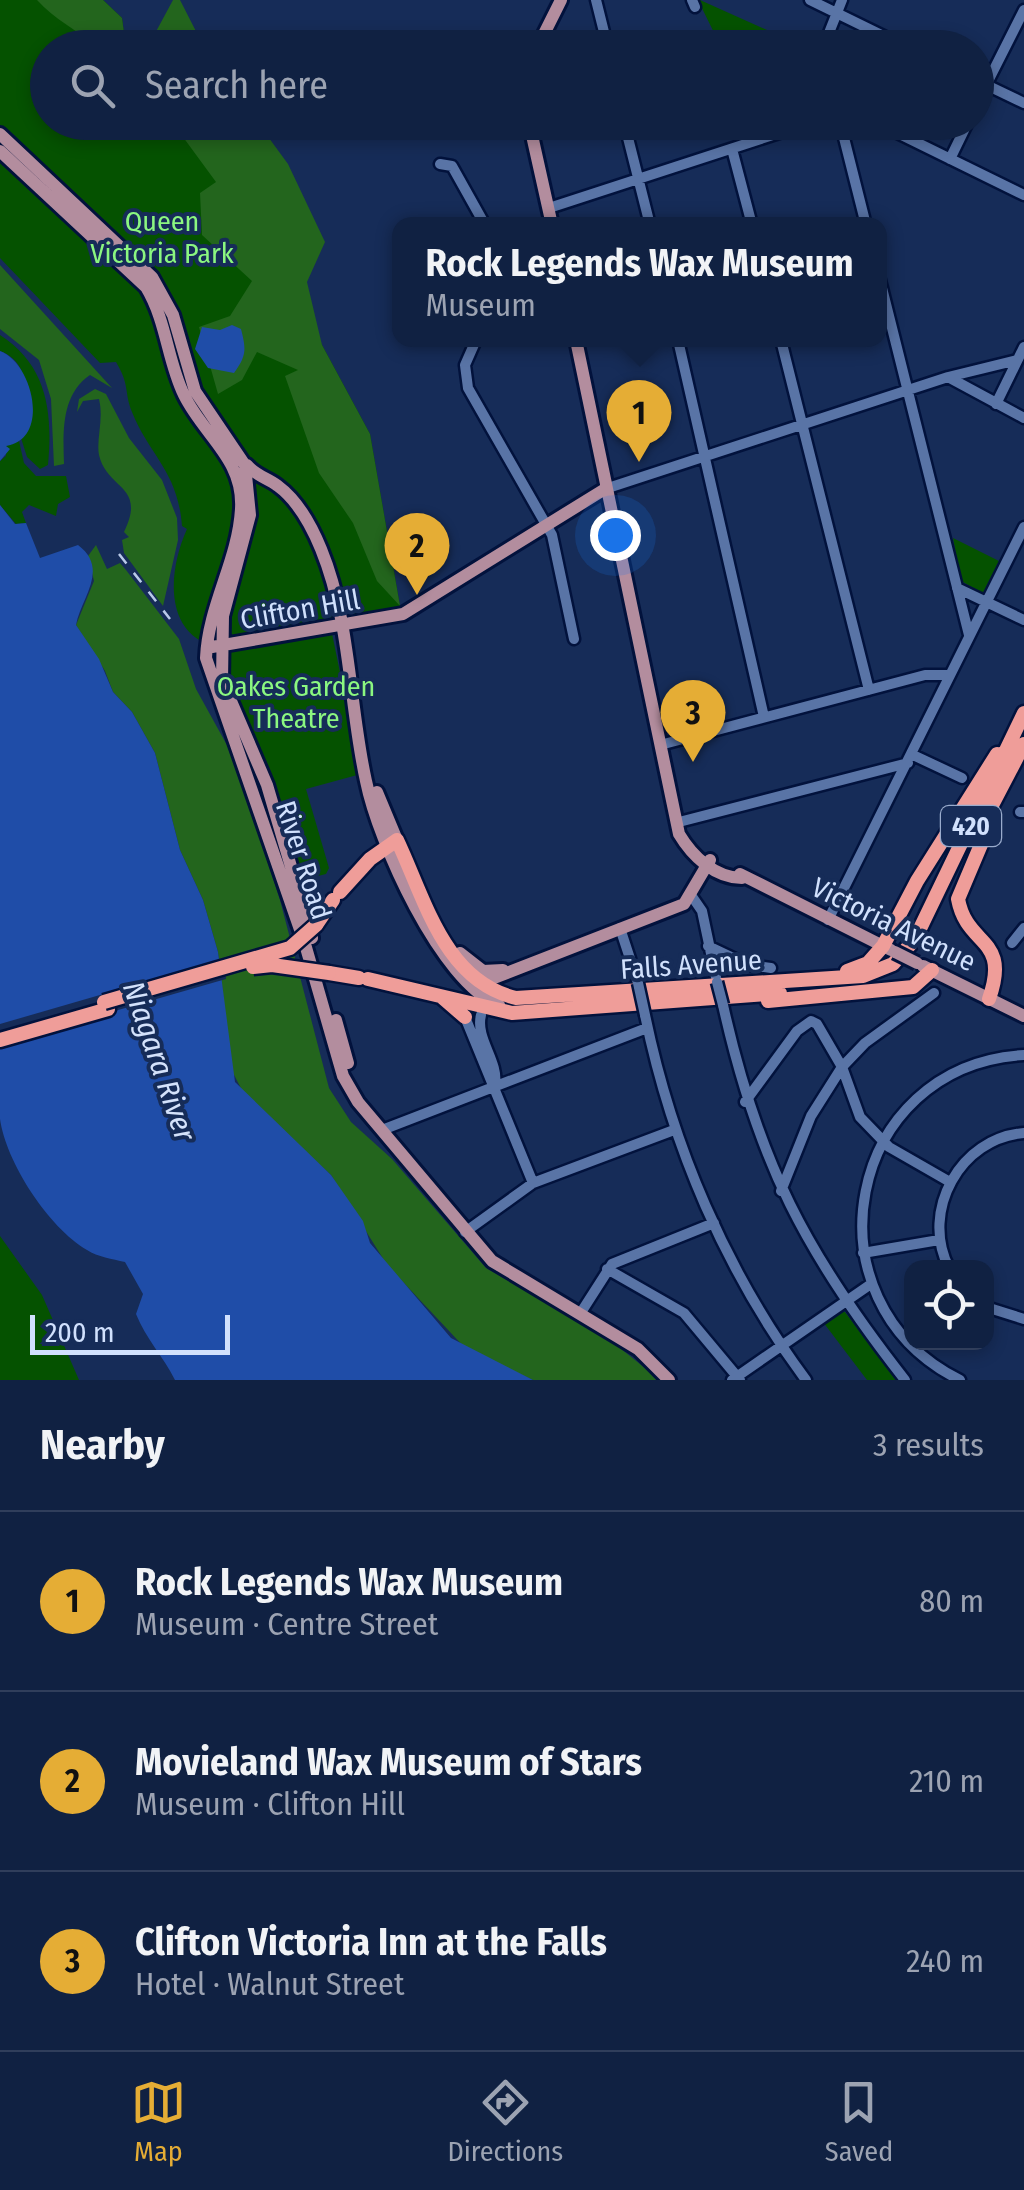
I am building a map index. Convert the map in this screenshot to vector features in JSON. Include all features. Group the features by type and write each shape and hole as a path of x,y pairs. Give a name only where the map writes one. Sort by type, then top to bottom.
{"highway":[{"path":"724,993 745,979 858,969 889,949 917,881 1024,712"},
{"name":"Falls Avenue","path":"551,1010 848,979 893,964 923,923 1024,712"},
{"name":"Falls Avenue","path":"393,842 452,955 474,986 532,1000 858,986 899,968 929,929 1024,744"},
{"path":"989,999 998,972 995,953 966,924 958,899 1005,780"},
{"path":"0,1032 290,948 316,925 336,896 393,842"},
{"path":"0,1040 258,966 329,973 428,992 487,1013 551,1010"},
{"path":"724,993 754,1002 877,992 922,984 932,970"},
{"path":"428,992 464,1017"}],"main road":[{"path":"546,30 561,0"},
{"path":"0,134 147,270 170,306 195,391 238,450 246,471 251,506"},
{"path":"533,140 551,217"},
{"path":"0,151 146,287 161,316 186,400 234,466 240,494 240,523 212,613 213,647"},
{"path":"474,986 675,908 691,895 709,862 686,846 679,822 577,347"},
{"name":"Falls Avenue","path":"238,450 250,470 279,486 298,509 327,564 362,742 393,842 423,919 446,962 503,1006 551,1010"},
{"name":"Clifton Hill","path":"213,647 342,627 420,608 605,488"},
{"path":"213,647 257,493 266,489 298,509"},
{"name":"River Road","path":"213,647 224,686 268,785 352,1090 492,1261 638,1349 669,1380"},
{"name":"Victoria Avenue","path":"709,862 1024,1016"},
{"path":"439,930 478,968 516,969"}],"street":[{"path":"596,0 604,30"},
{"path":"810,0 870,30"},
{"path":"828,30 842,0"},
{"path":"994,62 1024,8 1012,0"},
{"path":"994,89 1024,103"},
{"path":"629,140 648,217"},
{"path":"549,208 759,140"},
{"path":"845,140 864,217"},
{"path":"911,140 1024,195"},
{"path":"950,159 959,140"},
{"path":"732,149 750,217"},
{"path":"440,164 452,166 481,217"},
{"path":"887,307 969,636"},
{"path":"473,347 465,364 468,388 546,523 574,639"},
{"path":"680,347 764,717"},
{"path":"784,347 869,690"},
{"path":"996,404 1024,347"},
{"path":"605,488 1002,360 1017,360"},
{"path":"948,377 1024,418"},
{"path":"828,920 1024,527"},
{"path":"957,588 1024,620"},
{"path":"660,746 925,676 950,674"},
{"path":"679,822 910,759 962,778"},
{"path":"691,895 700,906 724,993 745,1102 781,1191 843,1301 905,1380"},
{"path":"620,928 674,1130 738,1274 806,1380"},
{"path":"1012,943 1024,928"},
{"path":"708,946 748,964 772,968"},
{"path":"781,1191 811,1116 842,1066 934,993"},
{"path":"487,1013 480,1026 497,1074 495,1085"},
{"path":"464,1017 533,1183"},
{"path":"745,1102 804,1024 817,1024 842,1066 856,1110 884,1140 950,1182"},
{"path":"382,1130 647,1028"},
{"path":"960,1380 919,1354 897,1330 871,1284 860,1221 866,1182 884,1140 914,1102 952,1074 983,1062 1024,1055"},
{"path":"465,1232 533,1183 674,1130"},
{"path":"946,1260 939,1240 939,1217 950,1182 977,1150 1006,1136 1024,1133"},
{"path":"580,1314 608,1269 714,1223"},
{"path":"863,1253 939,1240"},
{"path":"608,1269 684,1313 737,1379 780,1344 871,1284"},
{"path":"994,1310 1024,1320"}],"green space":[{"name":"Queen Victoria Park","path":"0,0 103,0 122,18 124,30 30,30 30,140 235,140 322,345 370,434 400,606 329,619 361,774 306,789 329,868 326,874 302,880 271,772 229,682 226,649 206,643 181,620 174,586 187,529 182,526 169,477 132,412 116,362 100,363 0,258"},
{"path":"37,0 103,0 122,18 124,30 74,30"},
{"path":"173,0 180,0 195,30 157,30"},
{"path":"698,0 767,30 713,30"},
{"path":"185,140 270,140 288,164 325,242 307,282 322,345 370,434 400,606 377,581 353,523 319,473 285,376 298,370 257,352 242,380 218,394 199,327 230,316 252,281 202,235 200,193 216,182"},
{"path":"0,265 112,388 90,375 74,393 64,427 64,464 54,466 51,399 39,360 0,329"},
{"path":"0,335 28,361 44,391 49,427 48,465 40,469 27,457 21,438 25,433 26,410 23,375 11,357 0,351"},
{"path":"95,389 106,394 129,438 162,480 177,518 178,540 163,606 124,553 122,540 129,537 124,532 131,505 99,455 99,399 83,401 77,412 79,399"},
{"path":"19,441 24,463 36,476 66,476 70,497 58,504 56,516 29,505 22,512 26,523 16,524 0,505 0,461 6,456 6,446"},
{"path":"953,538 999,561 983,593 961,581"},
{"path":"96,545 107,569 120,563 179,639 196,689 233,756 280,900 329,1088 351,1122 392,1159 486,1268 605,1336 660,1380 533,1380 466,1349 387,1265 331,1175 245,1096 232,1071 218,952 203,900 180,850 155,753 132,712 113,692 105,671 76,625 94,581 88,556"},
{"path":"0,1236 42,1295 79,1380 0,1380"},
{"path":"842,1310 896,1380 867,1380 823,1322"}],"water":[{"path":"232,325 241,329 241,361 234,373 208,368 195,349 202,327 220,330"},
{"path":"0,351 21,370 28,384 33,416 29,430 20,440 6,446 10,449 0,461"},
{"name":"Niagara River","path":"0,505 15,524 26,523 40,558 78,545 92,564 91,584 76,625 99,659 113,692 132,712 155,753 180,850 203,900 218,952 235,1082 331,1175 363,1221 370,1243 451,1338 533,1380 175,1380 136,1314 143,1294 125,1262 96,1254 72,1240 31,1192 11,1154 0,1119"}],"pier":[{"path":"224,959 226,979 0,1044 0,1024"}],"railway":[{"path":"119,554 170,619"}],"place":[{"name":"Rock Legends Wax Museum","path":"639,462"},
{"name":"Movieland Wax Museum of Stars","path":"417,595"},
{"name":"Clifton Victoria Inn at the Falls","path":"693,762"}],"park label":[{"name":"Oakes Garden Theatre","path":"296,702"}]}
